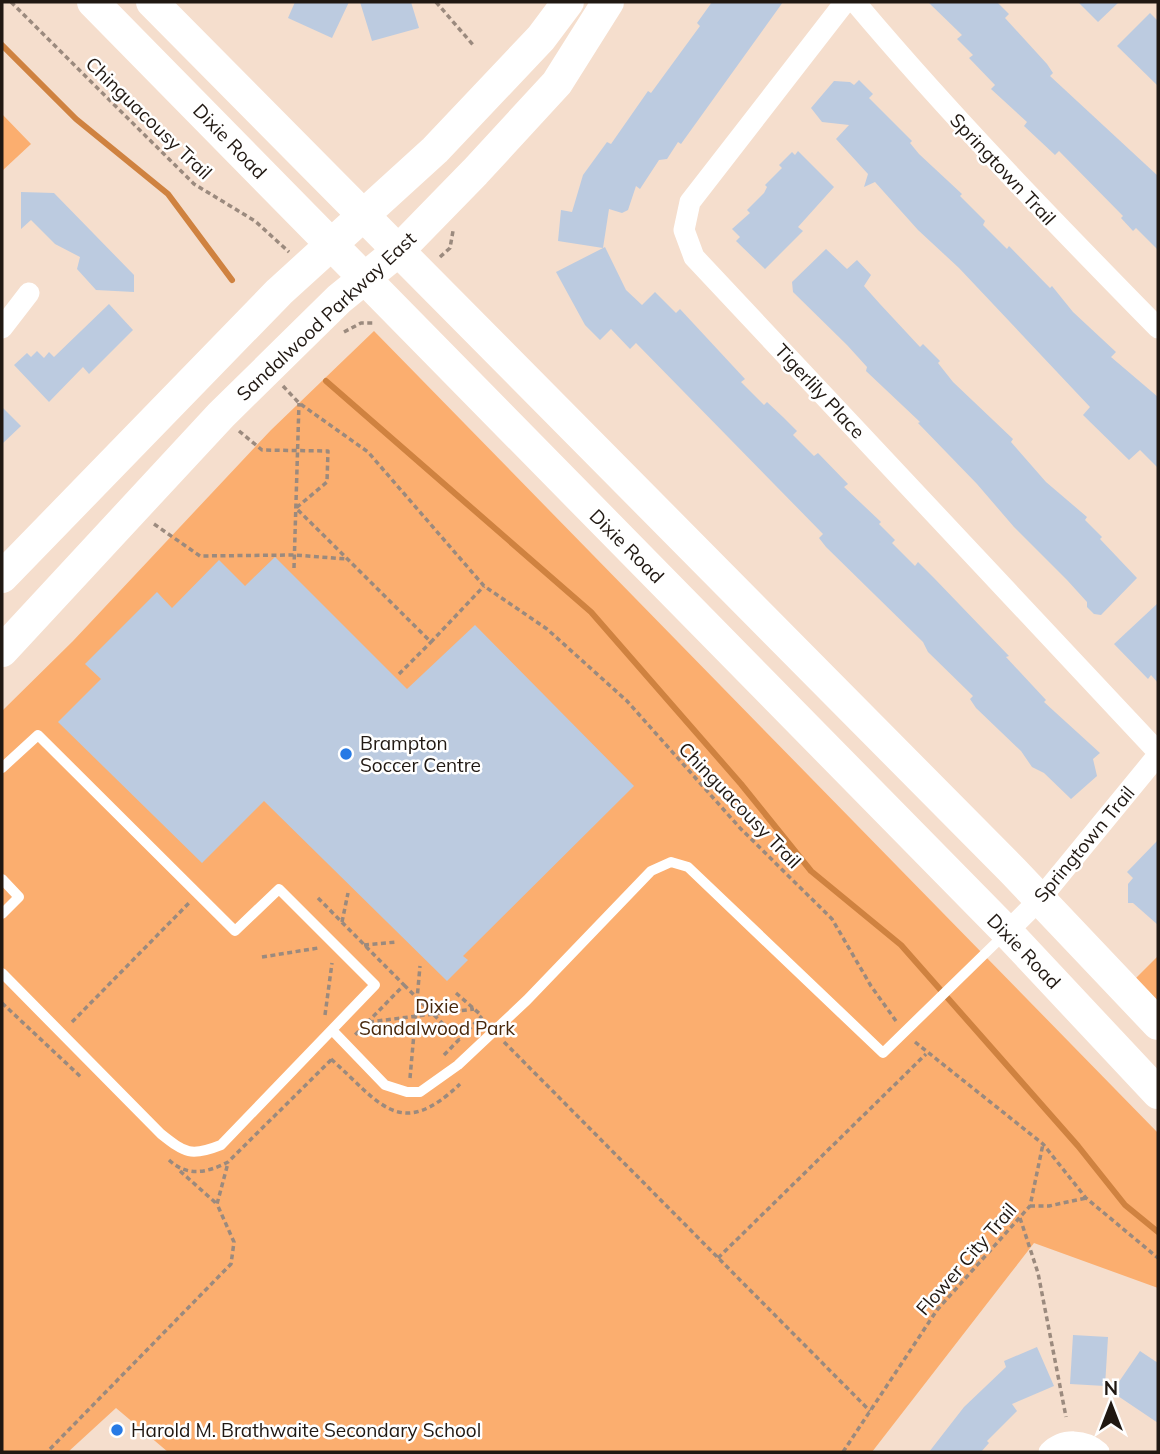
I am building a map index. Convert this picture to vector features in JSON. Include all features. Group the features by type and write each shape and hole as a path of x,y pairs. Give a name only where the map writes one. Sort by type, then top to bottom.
{"main road":[{"name":"Dixie Road","path":"93,2 1007,932 1158,1093"},
{"path":"152,2 1040,899 1158,1024"},
{"path":"2,577 330,242 435,150 541,38 568,2"},
{"name":"Sandalwood Parkway East","path":"2,651 221,415 339,299 398,251 556,82 608,2"}],"street":[{"name":"Tigerlily Place","path":"845,2 690,202 684,230 694,257 1158,753"},
{"name":"Springtown Trail","path":"855,2 930,91 1006,174 1158,328"},
{"path":"2,328 29,293"},
{"name":"Springtown Trail","path":"1007,932 1040,899 1158,753"},
{"path":"1049,1452 1062,1443 1073,1442 1083,1443 1099,1452"}],"lane":[{"path":"2,768 38,735 235,931 279,889 375,985 221,1145 200,1154 182,1150 161,1134 2,973"},
{"path":"332,1030 385,1085 407,1093 420,1092 436,1083 495,1030 651,871 671,862 688,867 883,1053 1007,932"},
{"path":"2,879 19,897 2,914"}],"path":[{"name":"Chinguacousy Trail","path":"11,2 194,184 254,221 279,241"},
{"path":"436,2 474,46"},
{"path":"361,323 376,323"},
{"name":"Chinguacousy Trail","path":"284,387 299,402 368,452 484,586 547,629 627,701 740,828 832,919 871,986 926,1054 1004,1111 1043,1144 1086,1198 1158,1258"},
{"path":"294,568 299,402"},
{"path":"221,415 262,450 328,451 327,482 296,508"},
{"path":"133,508 200,556 295,555 348,559"},
{"path":"296,508 431,642"},
{"path":"399,674 484,586"},
{"path":"324,1020 335,945 348,893"},
{"path":"49,1047 197,896"},
{"path":"318,898 459,1040"},
{"path":"418,1077 407,1079 420,966"},
{"path":"179,1170 213,1170 228,1162 404,985"},
{"path":"457,993 870,1410"},
{"path":"2,1003 89,1085"},
{"path":"367,1023 474,1009"},
{"path":"441,1057 482,1016"},
{"path":"356,1034 366,1043"},
{"path":"495,1051 504,1042"},
{"path":"718,1258 926,1054"},
{"path":"331,1059 380,1103 406,1115 424,1112 438,1105 466,1078"},
{"path":"406,1115 407,1093"},
{"name":"Flower City Trail","path":"843,1452 937,1310 1030,1206 1043,1144"},
{"path":"50,1449 231,1264 234,1242 217,1204 188,1181 159,1151"},
{"path":"217,1204 228,1162"},
{"path":"1030,1206 1049,1206 1086,1198"},
{"path":"1020,1217 1038,1273 1066,1417"}],"green space":[{"path":"2,114 31,144 2,171"},
{"name":"Dixie Sandalwood Park","path":"374,331 1158,1133 1158,1288 1034,1243 872,1452 168,1452 116,1408 68,1452 2,1452 2,711 73,641 271,430"},
{"path":"1158,956 1158,1005 1135,979"}],"building":[{"path":"295,2 349,2 332,38 288,18"},
{"path":"360,2 411,2 419,28 372,41"},
{"path":"712,2 783,2 681,144 678,142 667,159 659,160 640,189 636,186 628,210 622,213 609,209 603,248 558,241 561,210 572,212 583,175 607,142 611,144 648,91 651,93 700,26 697,23"},
{"path":"928,2 997,2 1009,14 1005,18 1047,64 1053,73 1050,76 1158,176 1158,250 1136,228 1133,231 1121,218 1123,216 1059,151 1055,155 1024,126 1027,122 991,89 995,85 969,58 973,55 957,39 962,35"},
{"path":"1078,2 1119,2 1098,22"},
{"path":"1150,13 1158,21 1158,86 1117,46"},
{"path":"859,80 873,94 869,98 912,141 910,143 919,154 962,194 960,196 985,221 983,225 1007,249 1009,246 1050,288 1052,286 1073,312 1116,352 1111,357 1158,397 1158,468 1140,450 1129,460 1083,415 1090,407 959,268 918,230 875,182 864,187 868,174 836,139 849,125 822,122 811,108 834,81 850,82 854,85"},
{"path":"798,151 834,187 798,227 803,231 765,269 736,241 740,237 732,229 750,213 747,210 764,193 767,187 765,185 782,168 779,165 792,152 795,155"},
{"path":"21,192 54,193 134,275 134,292 96,290 77,269 80,257 55,244 31,220 21,229"},
{"path":"605,247 626,290 642,305 655,292 676,313 680,309 745,379 741,382 764,405 767,402 784,418 797,431 793,435 814,456 818,453 848,484 844,487 881,522 879,524 895,540 892,543 915,566 918,562 934,578 1009,656 1006,657 1046,700 1044,702 1100,753 1093,759 1097,776 1071,799 1044,773 1032,767 1021,751 976,708 970,699 973,696 928,652 923,642 826,547 819,538 823,534 636,343 630,349 611,329 600,340 585,325 556,272"},
{"path":"826,249 847,269 857,260 871,275 864,286 920,347 923,344 940,361 938,363 953,382 1013,439 1011,442 1046,482 1087,517 1085,520 1102,537 1100,539 1137,578 1101,615 1094,614 1087,607 1087,602 1014,527 918,423 920,422 866,371 867,367 847,345 793,292 792,282"},
{"path":"109,304 133,330 89,374 83,367 49,402 14,365 27,353 31,357 37,351 44,358 49,352 54,357"},
{"path":"2,407 21,426 2,444"},
{"name":"Brampton Soccer Centre","path":"275,557 407,689 475,625 634,786 463,956 468,960 447,981 264,801 202,863 58,722 101,679 85,664 157,592 172,608 219,560 245,586"},
{"path":"1158,603 1158,683 1151,675 1148,679 1114,644"},
{"path":"1158,840 1158,925 1133,903 1128,903 1128,884 1133,878 1127,872"},
{"path":"1073,1335 1108,1337 1105,1386 1070,1384"},
{"path":"1037,1347 1054,1386 1012,1404 1017,1411 987,1441 989,1443 981,1452 929,1452 964,1407 1006,1367 1004,1361"},
{"path":"1140,1351 1158,1363 1158,1423 1112,1392"}],"waterway":[{"path":"2,45 76,119 168,194 232,280"},
{"path":"326,381 591,612 741,784 811,871 901,945 1078,1146 1125,1205 1158,1232"}],"place":[{"name":"Brampton Soccer Centre","path":"346,754"},
{"name":"Harold M. Brathwaite Secondary School","path":"117,1430"}]}
